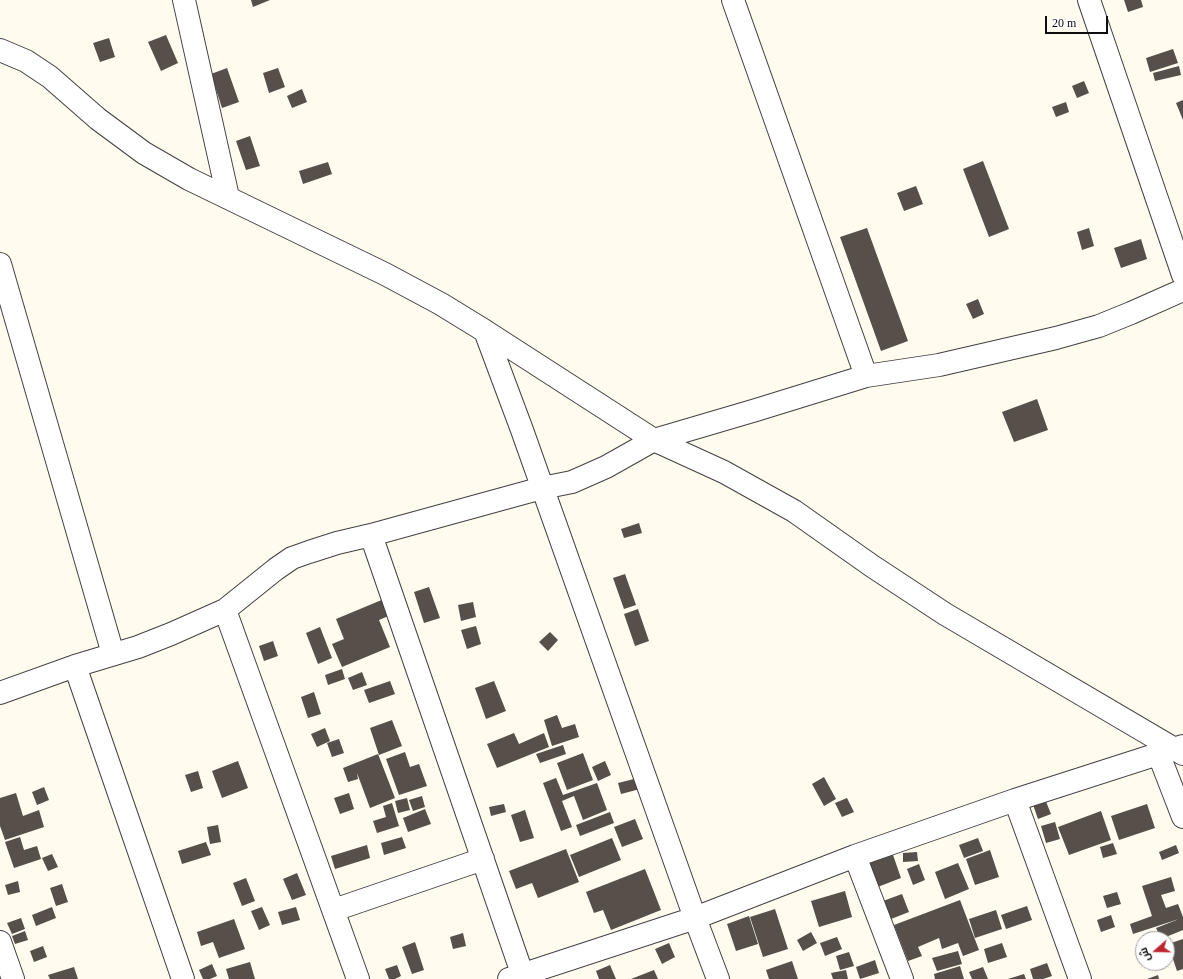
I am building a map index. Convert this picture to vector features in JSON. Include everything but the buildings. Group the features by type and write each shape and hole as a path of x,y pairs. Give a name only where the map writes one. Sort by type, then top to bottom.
{"street":[{"path":"184,0 228,198"},
{"path":"733,0 866,376"},
{"path":"1089,0 1183,275"},
{"path":"0,50 26,61 50,77 98,120 144,153 228,198 385,274 441,304 485,330 654,440 724,472 794,512 945,614 1175,751"},
{"path":"0,264 113,654"},
{"path":"0,692 74,666 138,647 225,610 276,569 292,558 309,552 337,543 542,488 572,482 606,467 654,440 866,376 938,365 1056,338 1099,326 1183,290"},
{"path":"485,330 718,979"},
{"path":"371,535 483,859 518,977 695,918 855,856 1015,800 1175,751"},
{"path":"225,610 358,979"},
{"path":"74,666 183,979"},
{"path":"1175,751 1183,817"},
{"path":"1015,800 1080,979"},
{"path":"855,856 902,979"},
{"path":"334,910 483,859"},
{"path":"0,942 13,979"}]}
